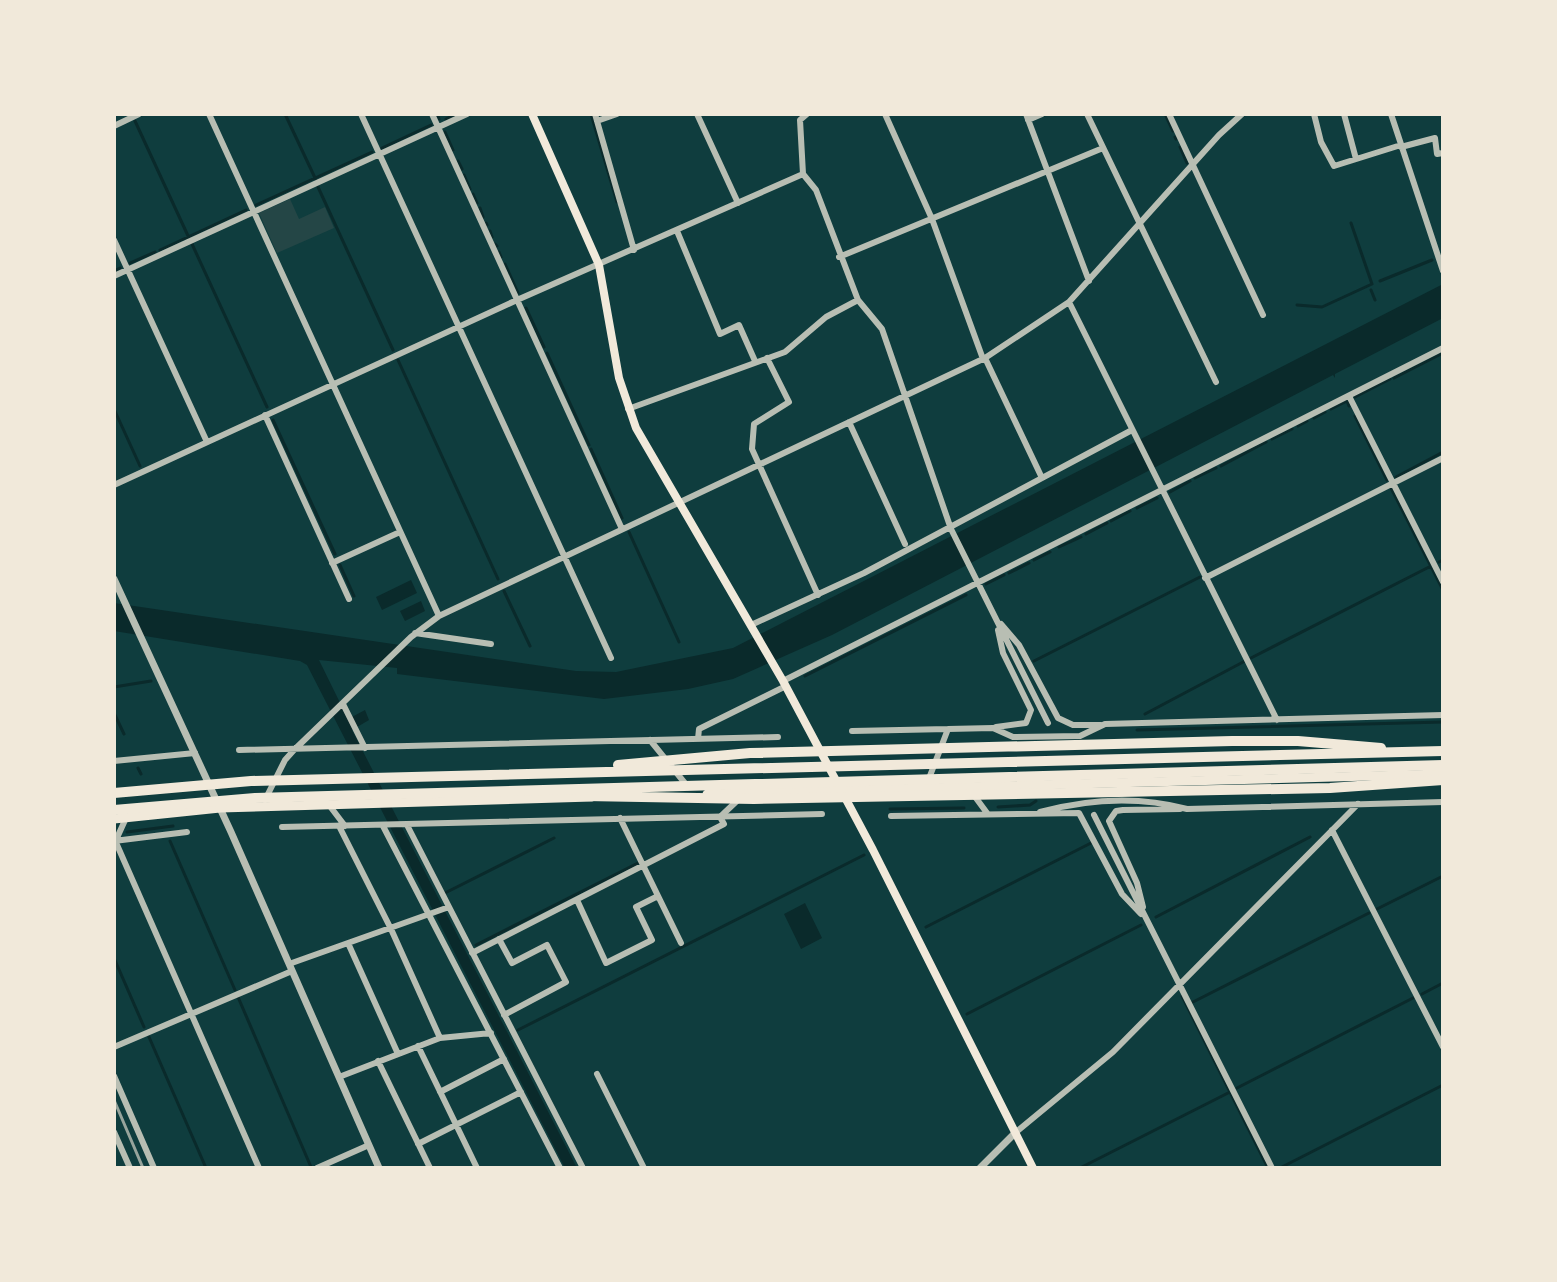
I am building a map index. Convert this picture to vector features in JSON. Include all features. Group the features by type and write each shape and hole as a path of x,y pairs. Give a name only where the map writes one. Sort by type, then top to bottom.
{"highway":[{"path":"516,774 750,753 1232,741 1383,748 1443,772"},
{"path":"114,793 251,781 1443,751"},
{"path":"114,819 220,808 1443,772"},
{"path":"491,792 754,799 1256,789 1443,772"},
{"path":"114,810 255,798 1443,772"},
{"path":"114,810 143,815"}],"main road":[{"path":"532,114 599,265 619,378 628,409 842,791 1033,1168"}],"street":[{"path":"114,126 139,114"},
{"path":"209,114 439,616"},
{"path":"361,114 611,658"},
{"path":"432,114 622,529"},
{"path":"114,276 467,114"},
{"path":"617,114 596,118 634,250"},
{"path":"697,114 738,203"},
{"path":"807,114 800,120 803,174 816,190 839,257 858,300 882,329 951,527 1048,723"},
{"path":"885,114 932,219 984,358 1042,478"},
{"path":"1042,114 1027,117 1089,281"},
{"path":"1087,114 1216,382"},
{"path":"1169,114 1263,315"},
{"path":"262,807 285,760 412,635 439,616 564,555 984,358 1069,302 1242,114"},
{"path":"1314,114 1321,142 1334,166 1435,138 1437,154 1443,153"},
{"path":"1344,114 1356,159"},
{"path":"1391,114 1443,269"},
{"path":"839,257 1103,148"},
{"path":"114,485 459,326 803,174"},
{"path":"677,231 720,334 739,325 755,361"},
{"path":"114,240 207,442"},
{"path":"628,409 785,352 826,317 858,300"},
{"path":"1069,302 1277,720"},
{"path":"698,739 699,729 782,680 1443,348"},
{"path":"767,358 789,402 751,430 752,449 818,595"},
{"path":"1349,396 1443,582"},
{"path":"265,415 349,599"},
{"path":"849,422 905,544"},
{"path":"752,626 818,595 1132,432"},
{"path":"1205,578 1443,458"},
{"path":"332,563 400,532"},
{"path":"114,579 220,808 379,1168"},
{"path":"996,618 1019,645 1058,718 1073,725 1443,715"},
{"path":"852,731 1019,727 1026,723 1031,710 1003,653 996,618"},
{"path":"412,635 491,644"},
{"path":"342,705 364,748"},
{"path":"993,728 1013,737 1080,736 1105,724"},
{"path":"925,788 948,729"},
{"path":"239,750 778,737"},
{"path":"650,740 693,794"},
{"path":"114,761 195,753"},
{"path":"968,787 987,813"},
{"path":"720,817 746,793"},
{"path":"1040,812 1072,803 1155,801 1187,809"},
{"path":"1146,920 1137,883 1109,821 1116,811 1443,802"},
{"path":"980,1168 1015,1133 1113,1052 1358,804"},
{"path":"329,805 342,826 440,1038"},
{"path":"891,816 1072,811 1084,816 1122,894 1146,920"},
{"path":"282,827 822,814"},
{"path":"1094,815 1272,1168"},
{"path":"126,817 115,840 259,1168"},
{"path":"472,953 724,824 720,817"},
{"path":"620,818 681,943"},
{"path":"405,825 583,1168"},
{"path":"383,826 433,914 560,1168"},
{"path":"1332,830 1443,1047"},
{"path":"115,840 187,832"},
{"path":"577,900 606,963 652,940 636,907 658,896"},
{"path":"114,1047 290,967 447,908"},
{"path":"499,939 512,963 547,945 566,982 504,1015"},
{"path":"348,943 398,1054"},
{"path":"339,1077 440,1038 491,1033"},
{"path":"418,1046 477,1168"},
{"path":"440,1092 504,1059"},
{"path":"378,1061 430,1168"},
{"path":"597,1074 644,1168"},
{"path":"114,1076 154,1168"},
{"path":"418,1144 521,1092"},
{"path":"114,1132 130,1168"},
{"path":"317,1168 369,1145"}],"shaded area":[{"path":"290,199 299,219 325,207 334,228 277,253 259,213"},
{"path":"1443,284 1443,318 1335,374 1335,378 1333,375 832,635 733,679 688,689 604,699 397,674 397,668 319,660 348,719 365,710 369,720 352,730 577,1168 565,1168 307,665 300,661 114,631 114,603 576,671 616,672 733,648"},
{"path":"411,580 417,593 382,610 376,597"},
{"path":"421,601 425,611 405,621 400,611"},
{"path":"805,903 822,938 801,949 784,914"}],"waterway":[{"path":"285,114 316,180"},
{"path":"437,114 439,119"},
{"path":"446,119 456,114"},
{"path":"591,114 617,202"},
{"path":"1166,116 1173,131"},
{"path":"135,121 189,238"},
{"path":"382,148 431,125"},
{"path":"445,132 453,150"},
{"path":"1180,147 1187,163"},
{"path":"256,205 372,152"},
{"path":"458,161 462,169"},
{"path":"464,175 470,189"},
{"path":"318,187 393,350"},
{"path":"473,194 477,203"},
{"path":"480,208 483,217"},
{"path":"160,250 246,210"},
{"path":"1297,305 1322,307 1372,284 1351,223"},
{"path":"490,231 492,237"},
{"path":"192,244 267,407"},
{"path":"130,263 155,252"},
{"path":"499,252 501,257"},
{"path":"1380,281 1432,260"},
{"path":"505,264 518,293"},
{"path":"114,271 120,268"},
{"path":"1371,290 1375,300"},
{"path":"526,308 544,347"},
{"path":"547,353 589,445"},
{"path":"1394,378 1443,353"},
{"path":"398,360 498,579"},
{"path":"1355,397 1390,379"},
{"path":"1331,409 1347,401 1349,406"},
{"path":"114,409 140,466"},
{"path":"1314,418 1325,412"},
{"path":"1355,416 1387,480"},
{"path":"273,420 335,554"},
{"path":"1298,426 1307,421"},
{"path":"1272,439 1292,429"},
{"path":"1221,466 1266,442"},
{"path":"591,449 622,518"},
{"path":"1396,477 1443,452"},
{"path":"1195,478 1216,468"},
{"path":"1170,492 1190,481"},
{"path":"1391,488 1443,590"},
{"path":"1137,508 1157,498"},
{"path":"1111,521 1130,511"},
{"path":"1086,534 1107,523"},
{"path":"629,532 679,642"},
{"path":"1059,547 1081,537"},
{"path":"1034,560 1050,552"},
{"path":"1439,562 1443,560"},
{"path":"1009,573 1029,563"},
{"path":"340,565 354,596"},
{"path":"1251,658 1431,566"},
{"path":"986,584 1004,575"},
{"path":"1034,661 1200,577"},
{"path":"504,591 530,646"},
{"path":"805,676 966,595"},
{"path":"1145,714 1245,661"},
{"path":"114,687 151,681"},
{"path":"114,713 124,734"},
{"path":"1137,730 1443,722"},
{"path":"138,768 141,774"},
{"path":"998,807 1030,805 1036,801"},
{"path":"890,809 964,808"},
{"path":"127,832 173,826"},
{"path":"1156,917 1310,837"},
{"path":"445,893 554,838"},
{"path":"170,841 235,990"},
{"path":"926,927 1093,842"},
{"path":"518,1030 864,855"},
{"path":"476,945 638,863"},
{"path":"1377,909 1443,876"},
{"path":"1193,1002 1369,913"},
{"path":"967,1014 1141,925"},
{"path":"114,958 144,1027"},
{"path":"1422,994 1443,983"},
{"path":"1182,996 1268,1168"},
{"path":"238,997 311,1167"},
{"path":"1237,1088 1413,998"},
{"path":"149,1037 206,1168"},
{"path":"1280,1168 1443,1085"},
{"path":"1080,1168 1230,1092"}],"railway":[{"path":"114,1100 143,1168"}]}
